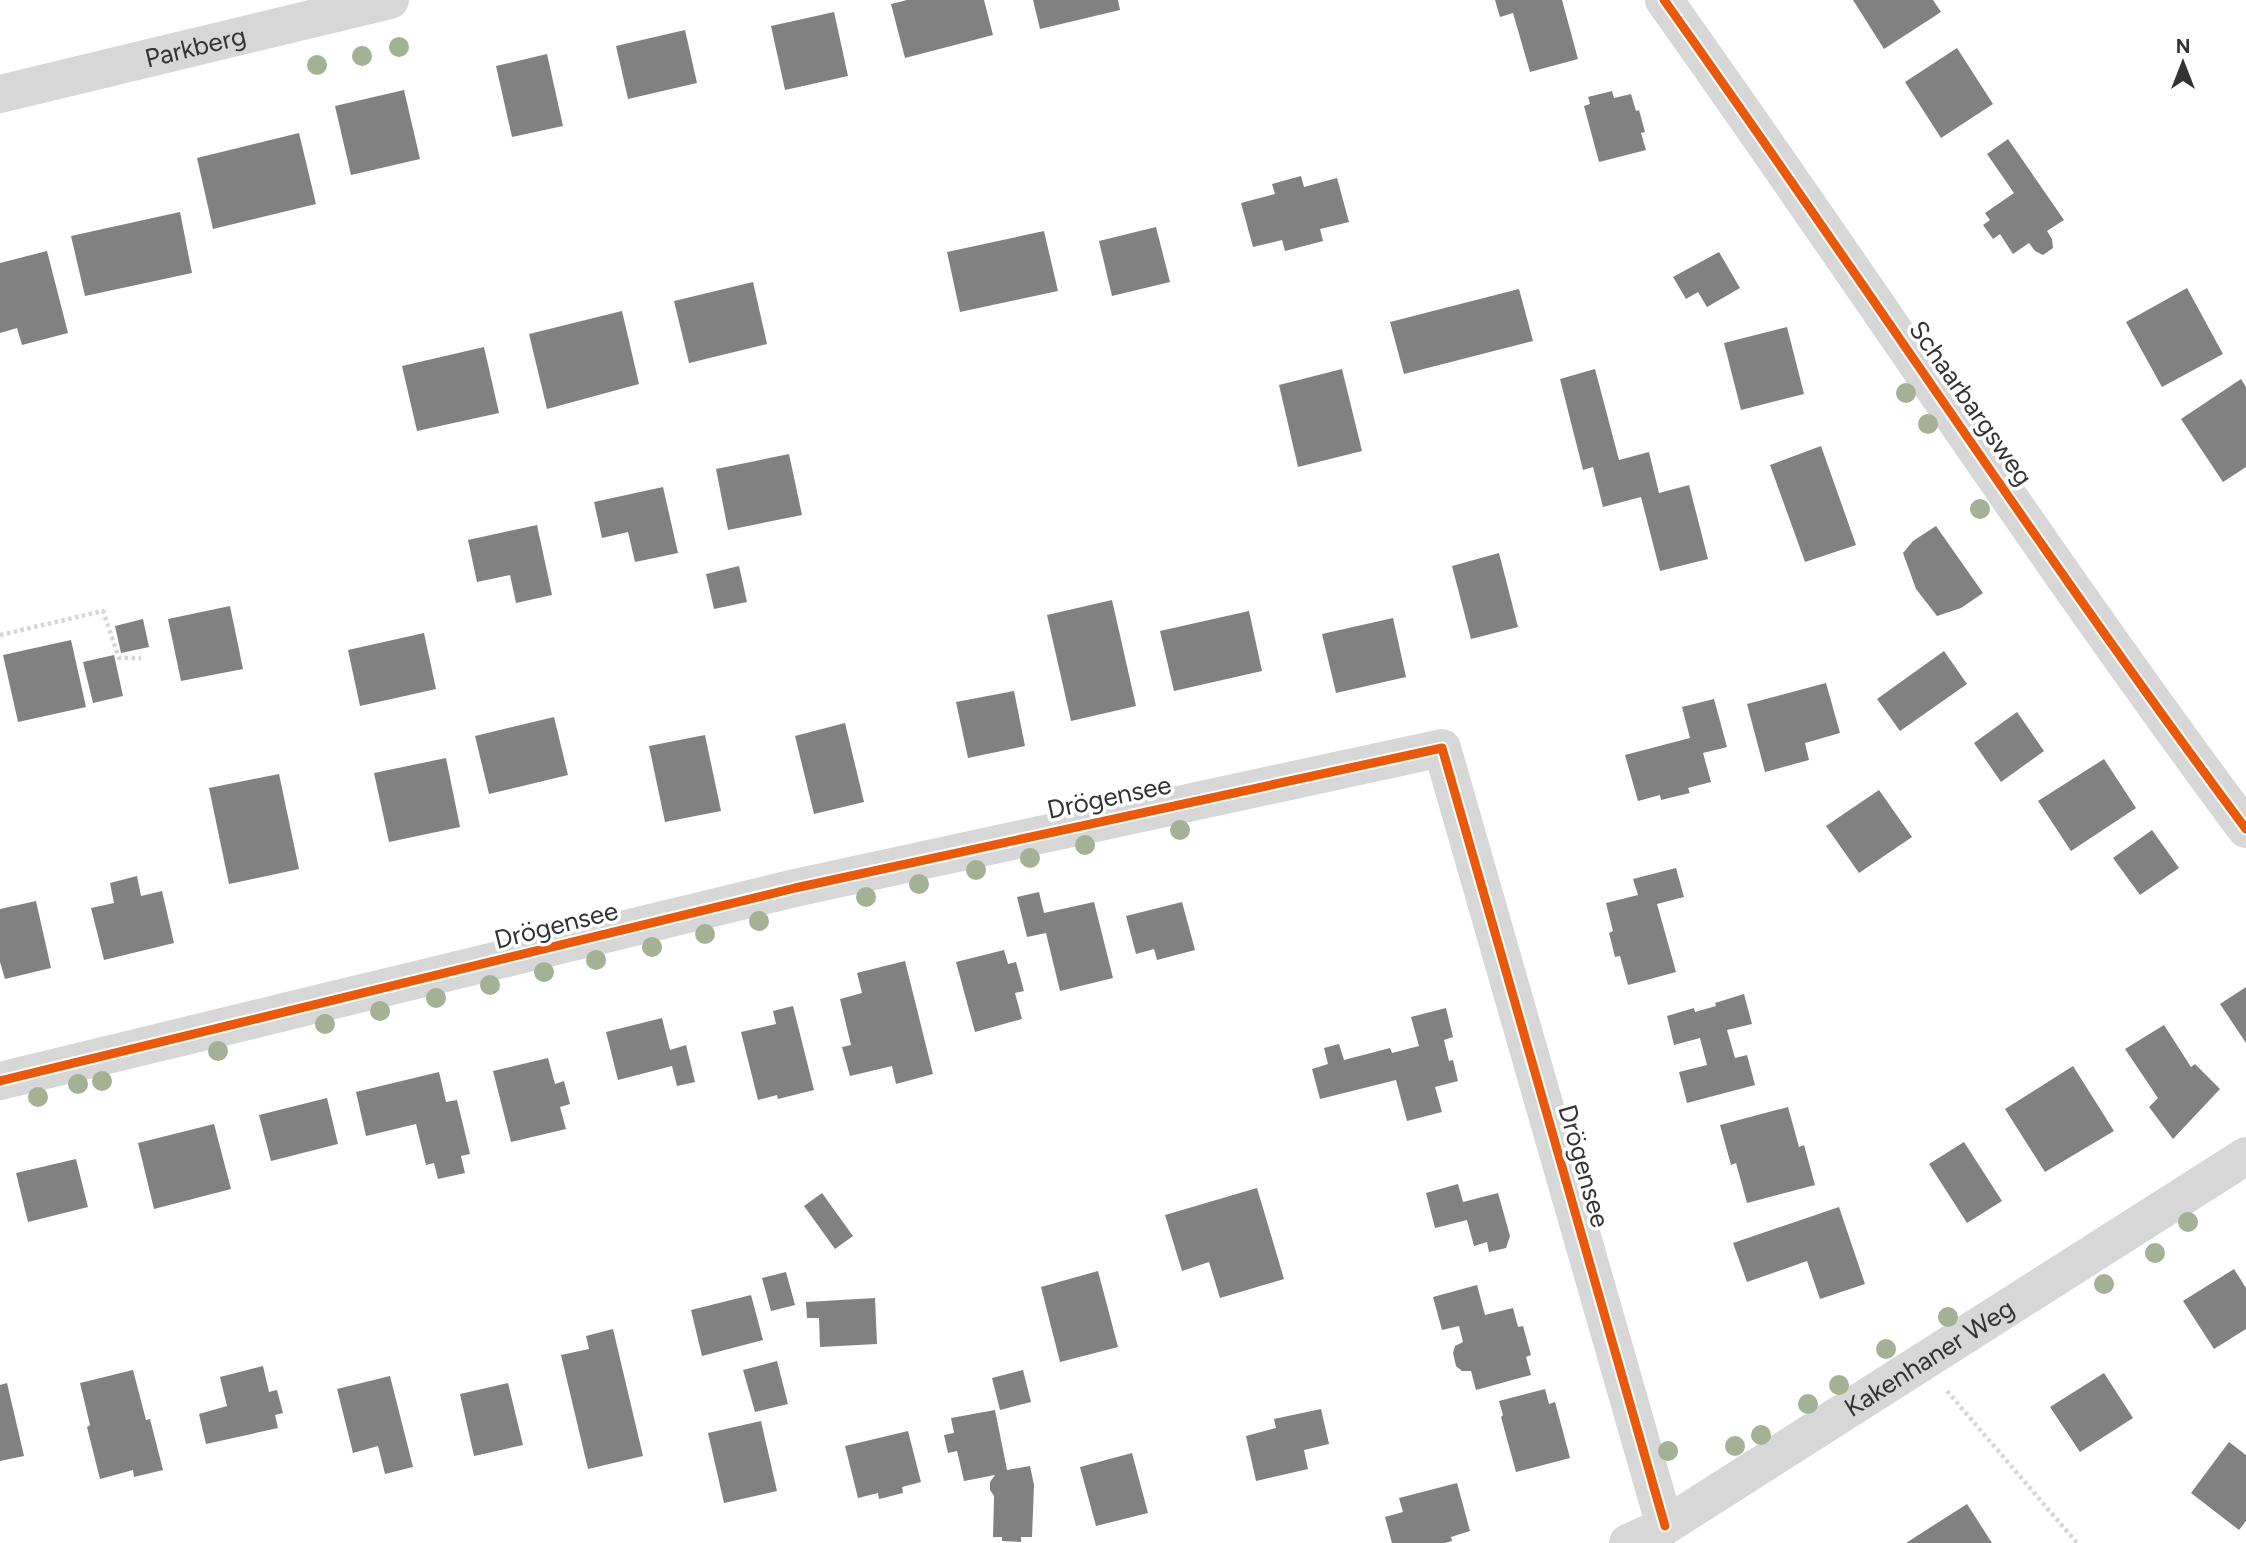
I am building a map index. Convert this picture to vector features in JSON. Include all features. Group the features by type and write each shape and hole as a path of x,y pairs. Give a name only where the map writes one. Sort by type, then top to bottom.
{"street":[{"name":"Parkberg","path":"0,94 390,0"},
{"name":"Schaarbargsweg","path":"1664,0 1789,176 2148,697 2246,829"},
{"name":"Drögensee","path":"0,1082 795,888 1442,748 1665,1525"},
{"name":"Kakenhaner Weg","path":"1628,1543 1665,1525 1921,1361 2240,1171"}],"path":[{"path":"0,635 103,611 119,658 141,658"},
{"path":"1921,1361 2077,1543"}],"building":[{"path":"907,0 984,0 993,35 905,58 891,4"},
{"path":"1033,0 1118,0 1120,10 1040,29"},
{"path":"1495,0 1562,0 1578,59 1530,72 1513,13 1500,17"},
{"path":"1853,0 1933,0 1941,12 1884,49"},
{"path":"834,12 848,76 785,90 771,26"},
{"path":"685,30 697,83 628,99 616,46"},
{"path":"1957,48 1993,104 1941,138 1905,82"},
{"path":"547,54 563,126 512,137 496,66"},
{"path":"404,90 420,159 351,175 335,106"},
{"path":"1612,91 1614,98 1631,94 1645,132 1641,133 1646,150 1599,162 1584,106 1590,104 1588,97"},
{"path":"299,133 316,204 213,229 197,158"},
{"path":"2008,139 2064,220 2047,231 2053,248 2043,255 2035,251 2029,243 2013,254 2000,234 1993,239 1983,225 1990,220 1985,213 2014,193 1987,154"},
{"path":"1301,176 1304,187 1337,178 1349,222 1320,229 1323,241 1285,251 1282,240 1253,247 1241,203 1275,194 1272,184"},
{"path":"180,212 192,273 85,296 71,236"},
{"path":"1156,227 1170,282 1112,296 1099,241"},
{"path":"1044,231 1058,291 960,312 947,252"},
{"path":"47,251 68,333 22,345 17,328 0,333 0,263"},
{"path":"1719,252 1740,288 1707,307 1698,292 1686,299 1673,277"},
{"path":"753,282 767,344 689,363 674,301"},
{"path":"2187,288 2223,354 2162,387 2126,322"},
{"path":"1519,289 1533,341 1404,374 1390,322"},
{"path":"622,311 639,384 547,409 529,334"},
{"path":"1787,327 1804,394 1741,410 1724,343"},
{"path":"484,347 499,413 417,431 402,366"},
{"path":"1342,369 1362,451 1298,467 1279,385"},
{"path":"1595,369 1619,460 1649,452 1659,493 1689,485 1708,559 1660,571 1641,497 1603,507 1593,467 1583,470 1560,379"},
{"path":"2241,379 2246,387 2246,467 2223,482 2181,419"},
{"path":"1821,446 1856,545 1805,562 1770,465"},
{"path":"789,454 802,515 728,530 716,469"},
{"path":"663,487 678,553 635,562 628,532 602,538 594,502"},
{"path":"537,525 552,595 516,603 510,575 477,582 468,540"},
{"path":"1936,526 1983,593 1961,608 1937,616 1916,589 1903,553 1913,541"},
{"path":"1499,553 1518,627 1471,639 1452,566"},
{"path":"739,566 747,602 714,609 706,574"},
{"path":"1112,600 1136,706 1071,721 1047,615"},
{"path":"230,606 243,669 181,681 168,619"},
{"path":"1249,611 1262,671 1174,691 1160,631"},
{"path":"1393,618 1406,677 1336,693 1322,634"},
{"path":"143,619 149,647 121,653 115,626"},
{"path":"424,633 436,689 360,706 348,650"},
{"path":"71,640 86,707 18,722 3,655"},
{"path":"1944,651 1967,684 1900,731 1877,699"},
{"path":"114,655 123,696 93,703 83,662"},
{"path":"1826,683 1840,733 1805,743 1809,760 1765,772 1747,704"},
{"path":"1014,691 1025,746 968,758 956,702"},
{"path":"1714,699 1727,747 1703,753 1711,782 1688,788 1690,793 1661,800 1660,795 1638,801 1625,755 1690,738 1682,707"},
{"path":"2017,712 2044,751 2001,782 1974,743"},
{"path":"554,717 568,775 489,794 475,736"},
{"path":"845,723 864,802 814,814 795,736"},
{"path":"705,735 721,811 665,822 649,746"},
{"path":"446,758 460,827 389,842 374,773"},
{"path":"2104,759 2136,808 2071,851 2038,801"},
{"path":"279,774 299,869 229,884 209,788"},
{"path":"1879,790 1912,837 1859,873 1826,826"},
{"path":"2152,830 2179,868 2140,895 2113,858"},
{"path":"1676,868 1684,897 1657,904 1676,972 1628,985 1620,956 1615,957 1609,933 1613,931 1606,903 1638,895 1633,879"},
{"path":"137,876 141,896 162,891 174,943 104,960 91,908 114,903 110,883"},
{"path":"1039,892 1044,913 1094,902 1113,978 1060,991 1046,933 1027,937 1017,897"},
{"path":"36,901 51,968 5,979 0,962 0,909"},
{"path":"1182,902 1195,950 1157,960 1154,949 1136,954 1126,916"},
{"path":"1004,950 1008,964 1016,962 1024,991 1015,993 1022,1019 975,1032 956,962"},
{"path":"905,961 933,1074 896,1084 892,1066 850,1076 842,1047 851,1045 840,999 862,993 857,973"},
{"path":"2246,987 2246,1043 2220,1004"},
{"path":"1744,994 1752,1024 1727,1030 1735,1058 1747,1055 1755,1085 1687,1103 1679,1072 1707,1065 1700,1038 1674,1045 1667,1016 1694,1008 1695,1012 1716,1006 1715,1003"},
{"path":"793,1006 814,1090 778,1099 777,1095 758,1100 741,1032 776,1024 773,1011"},
{"path":"1446,1008 1453,1037 1444,1040 1458,1081 1435,1087 1442,1112 1407,1121 1396,1080 1320,1099 1312,1069 1328,1064 1324,1048 1339,1044 1344,1060 1390,1048 1392,1053 1419,1046 1411,1017"},
{"path":"662,1018 670,1050 686,1045 695,1082 677,1086 672,1066 618,1080 606,1032"},
{"path":"2164,1025 2191,1067 2195,1064 2220,1089 2173,1139 2149,1107 2158,1098 2125,1049"},
{"path":"548,1058 555,1084 564,1081 570,1104 560,1107 566,1129 511,1142 493,1071"},
{"path":"2073,1066 2114,1131 2045,1172 2005,1109"},
{"path":"439,1072 446,1102 457,1100 470,1154 461,1156 465,1173 438,1179 434,1163 426,1165 416,1124 366,1136 356,1092"},
{"path":"327,1098 338,1144 271,1161 259,1115"},
{"path":"1788,1107 1799,1147 1804,1145 1815,1185 1747,1203 1736,1163 1731,1165 1720,1125"},
{"path":"214,1124 231,1189 154,1209 138,1143"},
{"path":"1964,1142 2002,1201 1967,1223 1929,1164"},
{"path":"76,1159 88,1207 28,1222 16,1173"},
{"path":"1458,1184 1463,1202 1498,1193 1510,1236 1506,1248 1489,1252 1487,1242 1474,1246 1467,1220 1435,1228 1426,1193"},
{"path":"1257,1188 1284,1279 1220,1298 1209,1262 1182,1271 1165,1215"},
{"path":"822,1193 853,1236 835,1249 804,1206"},
{"path":"1839,1207 1865,1284 1820,1299 1807,1261 1747,1282 1733,1243"},
{"path":"2234,1269 2246,1288 2246,1329 2214,1349 2183,1301"},
{"path":"1098,1271 1118,1347 1060,1362 1041,1287"},
{"path":"786,1272 795,1305 771,1311 762,1278"},
{"path":"1477,1285 1485,1315 1513,1308 1518,1327 1523,1326 1531,1355 1526,1357 1531,1375 1476,1390 1471,1371 1462,1371 1456,1366 1453,1353 1455,1346 1463,1342 1459,1326 1442,1330 1433,1297"},
{"path":"751,1295 763,1340 702,1356 691,1310"},
{"path":"875,1298 877,1344 820,1347 819,1318 807,1318 806,1302"},
{"path":"613,1329 643,1456 588,1469 561,1355 589,1349 586,1336"},
{"path":"777,1361 788,1404 755,1412 743,1370"},
{"path":"263,1366 269,1392 277,1390 283,1413 275,1415 278,1428 206,1444 199,1414 227,1406 220,1377"},
{"path":"133,1370 146,1420 150,1419 163,1470 134,1477 133,1470 100,1479 87,1427 90,1425 80,1383"},
{"path":"1023,1370 1031,1402 1000,1410 992,1378"},
{"path":"2104,1373 2133,1418 2080,1452 2050,1407"},
{"path":"390,1376 413,1467 385,1474 378,1446 353,1453 337,1389"},
{"path":"7,1383 24,1456 0,1461 0,1385"},
{"path":"508,1383 523,1445 474,1456 460,1394"},
{"path":"1545,1389 1549,1404 1555,1402 1570,1458 1516,1472 1499,1401"},
{"path":"1321,1409 1329,1444 1304,1450 1308,1469 1256,1481 1246,1436 1276,1428 1274,1419"},
{"path":"995,1410 1007,1470 1030,1466 1034,1485 1032,1537 1021,1537 1021,1542 1002,1541 1002,1537 993,1537 994,1496 990,1490 990,1482 995,1475 964,1481 957,1451 948,1453 944,1435 954,1433 951,1418"},
{"path":"761,1421 777,1491 724,1503 708,1433"},
{"path":"908,1431 921,1482 902,1487 903,1493 879,1499 878,1493 858,1498 845,1446"},
{"path":"2229,1442 2246,1455 2246,1521 2239,1530 2191,1493"},
{"path":"1132,1453 1148,1513 1096,1526 1080,1467"},
{"path":"1457,1483 1470,1531 1451,1537 1452,1541 1445,1543 1392,1543 1385,1517 1403,1512 1399,1498"},
{"path":"1967,1504 1992,1543 1906,1543"}],"cycle path":[{"path":"1664,0 2097,624 2246,829"},
{"path":"0,1081 795,888 1442,748 1665,1526"}]}
